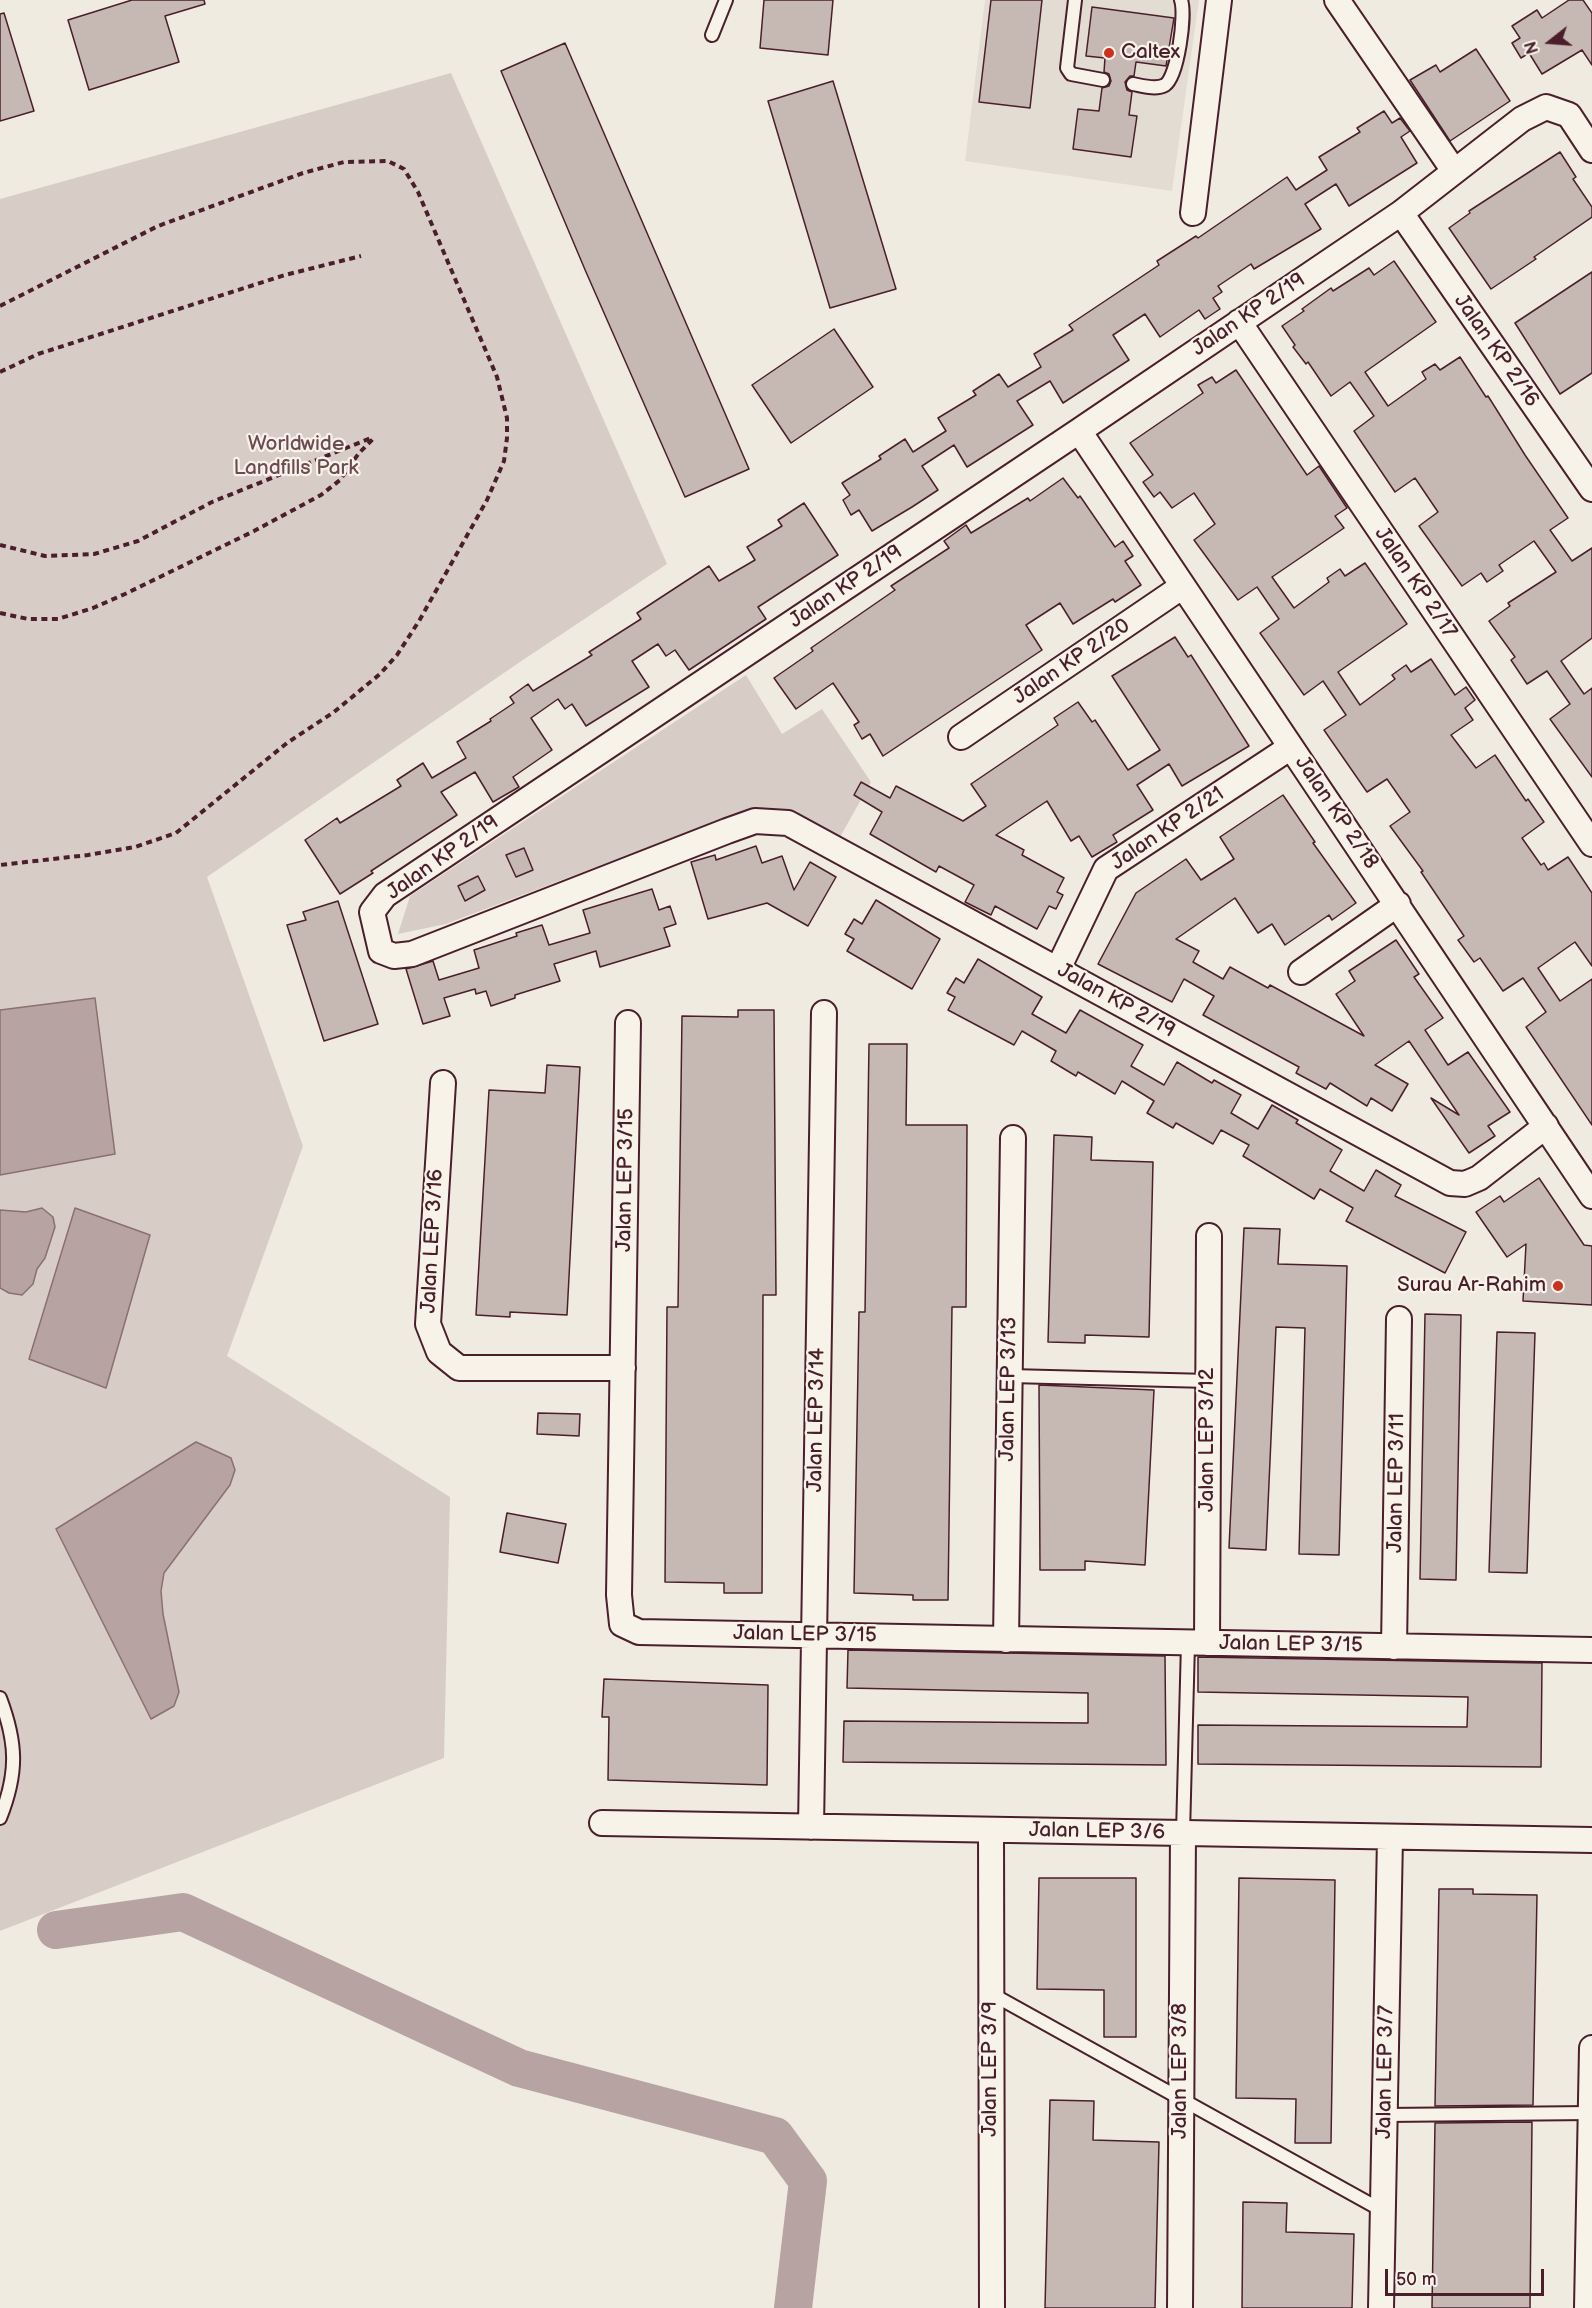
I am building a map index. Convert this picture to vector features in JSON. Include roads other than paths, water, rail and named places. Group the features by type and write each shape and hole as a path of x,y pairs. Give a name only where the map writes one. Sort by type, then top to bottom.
{"street":[{"path":"1193,213 1219,0"},
{"path":"1337,0 1454,171"},
{"name":"Jalan KP 2/19","path":"1546,1126 1479,1178 1466,1184 1450,1184 788,823 755,821 412,954 394,956 381,951 372,912 385,895 1401,213 1522,119 1546,107 1569,115 1592,150"},
{"name":"Jalan KP 2/16","path":"1401,213 1592,489"},
{"name":"Jalan KP 2/17","path":"1239,322 1592,844"},
{"name":"Jalan KP 2/18","path":"1079,431 1592,1196"},
{"name":"Jalan KP 2/20","path":"961,738 1183,586"},
{"name":"Jalan KP 2/21","path":"1058,969 1106,869 1291,747"},
{"path":"1301,972 1398,904"},
{"name":"Jalan LEP 3/14","path":"811,1827 824,1013"},
{"name":"Jalan LEP 3/15","path":"628,1023 619,1595 622,1624 639,1632 1592,1650"},
{"name":"Jalan LEP 3/16","path":"443,1083 428,1324 439,1352 459,1368 623,1368"},
{"name":"Jalan LEP 3/13","path":"1006,1640 1013,1138"},
{"name":"Jalan LEP 3/12","path":"1198,1643 1209,1381 1209,1236"},
{"name":"Jalan LEP 3/11","path":"1394,1647 1399,1319"},
{"name":"Jalan LEP 3/6","path":"602,1823 1592,1840"},
{"name":"Jalan LEP 3/9","path":"991,1830 992,2308"},
{"name":"Jalan LEP 3/8","path":"1180,2308 1183,1833"},
{"name":"Jalan LEP 3/7","path":"1381,2308 1390,1837"},
{"path":"1587,2308 1592,2048"}],"lane":[{"path":"712,35 726,0"},
{"path":"1075,0 1067,68 1071,74 1103,80"},
{"path":"1133,84 1160,87 1170,81 1184,10 1180,0"},
{"path":"1010,1376 1209,1381"},
{"path":"1183,1833 1198,1643"},
{"path":"0,1698 11,1730 15,1766 12,1786 0,1818"},
{"path":"990,1993 1383,2211"},
{"path":"1385,2115 1591,2113"}],"waterway":[{"path":"56,1930 183,1912 519,2068 775,2136 808,2181 793,2308"}],"place":[{"name":"Caltex","path":"1109,53"},
{"name":"Surau Ar-Rahim","path":"1558,1286"}],"park label":[{"name":"Worldwide Landfills Park","path":"296,457"}]}
